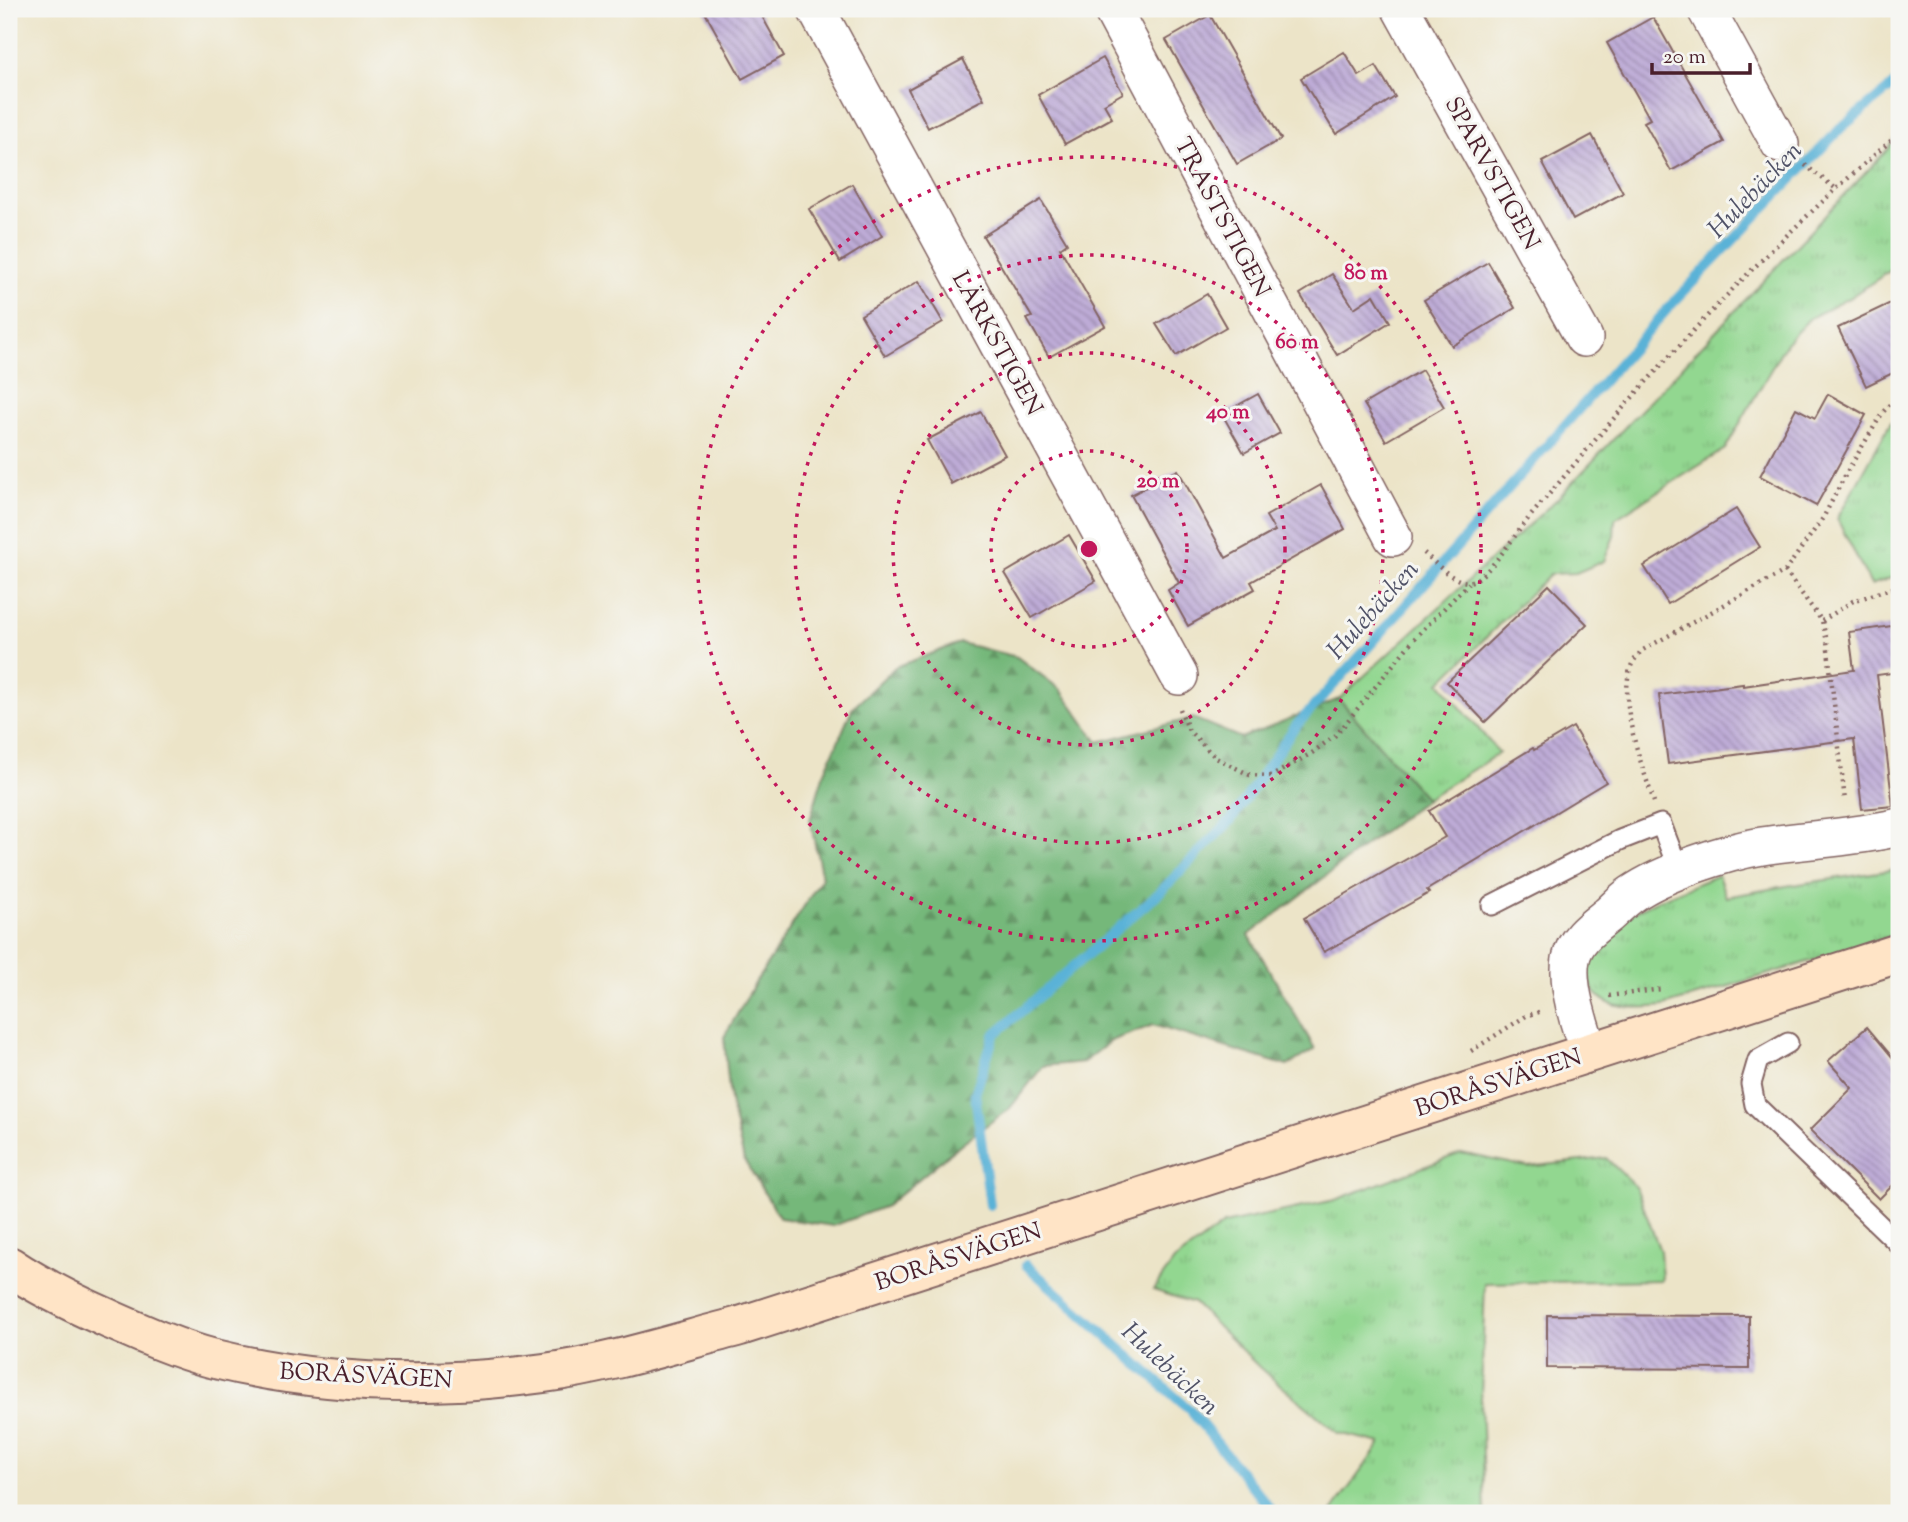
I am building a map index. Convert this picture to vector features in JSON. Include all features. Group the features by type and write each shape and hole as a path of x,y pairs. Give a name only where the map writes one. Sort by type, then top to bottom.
{"street":[{"name":"LÄRKSTIGEN","path":"816,9 1180,676"},
{"name":"TRASTSTIGEN","path":"1112,9 1407,544"},
{"name":"SPARVSTIGEN","path":"1401,9 1584,338"},
{"path":"1706,9 1780,144"},
{"path":"1590,1052 1580,1028 1574,1001 1571,961 1577,943 1634,893 1679,871 1761,846 1849,837 1899,827"},
{"name":"BORÅSVÄGEN","path":"9,1266 31,1281 152,1338 210,1357 285,1373 413,1383 544,1373 608,1361 740,1326 1899,953"}],"lane":[{"path":"1492,905 1620,840 1661,824 1679,871"},
{"path":"1788,1043 1758,1060 1751,1084 1755,1105 1899,1244"}],"path":[{"path":"1180,676 1181,711 1189,731 1216,758 1250,775 1272,776 1312,753 1337,734 1414,639 1469,582 1476,579 1498,558 1576,462 1716,308 1835,188 1899,134"},
{"path":"1661,824 1633,739 1627,685 1630,666 1641,651 1785,571 1823,518 1883,412 1899,394"},
{"path":"1407,544 1461,581 1469,582"},
{"path":"1785,571 1822,621 1849,837"},
{"path":"1822,621 1853,601 1899,586"},
{"path":"1465,1055 1526,1016 1574,1001 1664,989"}],"green space":[{"path":"1899,133 1899,257 1891,270 1849,298 1810,318 1786,343 1725,449 1615,519 1614,536 1604,561 1576,573 1550,574 1440,683 1499,753 1426,799 1339,699 1556,500 1888,149"},
{"path":"1891,422 1899,424 1899,575 1871,585 1837,519"},
{"path":"960,643 1017,657 1061,690 1098,742 1193,718 1241,738 1339,699 1426,799 1249,935 1315,1049 1287,1066 1153,1025 1111,1041 1084,1062 1043,1066 1010,1108 962,1143 886,1206 833,1226 780,1218 744,1160 730,1101 724,1037 822,878 810,820 823,776 853,707 895,667"},
{"path":"1899,869 1899,934 1664,1006 1634,1008 1614,1005 1605,1001 1592,987 1589,961 1597,943 1609,929 1640,909 1718,875 1726,897"},
{"path":"1461,1153 1528,1167 1606,1158 1636,1187 1660,1251 1662,1280 1485,1283 1481,1399 1485,1513 1331,1513 1381,1443 1338,1433 1260,1368 1194,1303 1153,1290 1174,1261 1224,1224 1335,1200"}],"building":[{"path":"703,9 758,9 784,56 742,79"},
{"path":"1210,15 1281,139 1237,164 1166,40"},
{"path":"1653,17 1724,142 1671,171 1644,122 1650,119 1607,43"},
{"path":"1344,52 1359,76 1376,66 1395,97 1336,134 1301,78"},
{"path":"1103,58 1123,93 1104,104 1112,118 1065,144 1038,95"},
{"path":"963,59 984,99 928,128 908,89"},
{"path":"1592,135 1623,193 1573,220 1542,162"},
{"path":"852,184 882,236 840,262 809,209"},
{"path":"1041,200 1067,243 1060,248 1105,326 1049,357 1027,319 1032,317 983,236"},
{"path":"1488,262 1515,308 1452,346 1424,300"},
{"path":"1332,274 1354,308 1374,295 1390,322 1337,355 1300,294"},
{"path":"919,281 943,322 885,356 861,315"},
{"path":"1207,294 1226,327 1176,356 1156,324"},
{"path":"1899,299 1899,370 1866,386 1838,328"},
{"path":"1422,370 1444,407 1386,441 1364,404"},
{"path":"1258,394 1280,433 1244,453 1222,414"},
{"path":"1828,394 1866,415 1816,506 1760,476 1796,408 1815,418"},
{"path":"981,412 1005,455 951,484 927,440"},
{"path":"1178,470 1226,558 1275,531 1266,516 1321,485 1345,529 1251,582 1255,589 1188,626 1168,590 1179,583 1131,495"},
{"path":"1736,509 1760,547 1668,604 1644,566"},
{"path":"1069,535 1096,581 1032,618 1005,573"},
{"path":"1549,585 1587,624 1485,722 1447,682"},
{"path":"1899,625 1899,672 1877,675 1893,806 1862,809 1854,739 1668,764 1659,695 1854,670 1849,632"},
{"path":"1573,727 1606,782 1427,890 1429,893 1324,952 1304,918 1445,837 1429,811"},
{"path":"1867,1027 1899,1065 1899,1179 1879,1199 1810,1130 1852,1088 1828,1061"},
{"path":"1547,1315 1749,1316 1749,1369 1547,1368"}],"waterway":[{"name":"Hulebäcken","path":"990,1205 975,1094 994,1035 1159,893 1231,820 1294,728 1671,305 1842,127 1899,81"},
{"name":"Hulebäcken","path":"1026,1265 1190,1410 1274,1513"}]}
